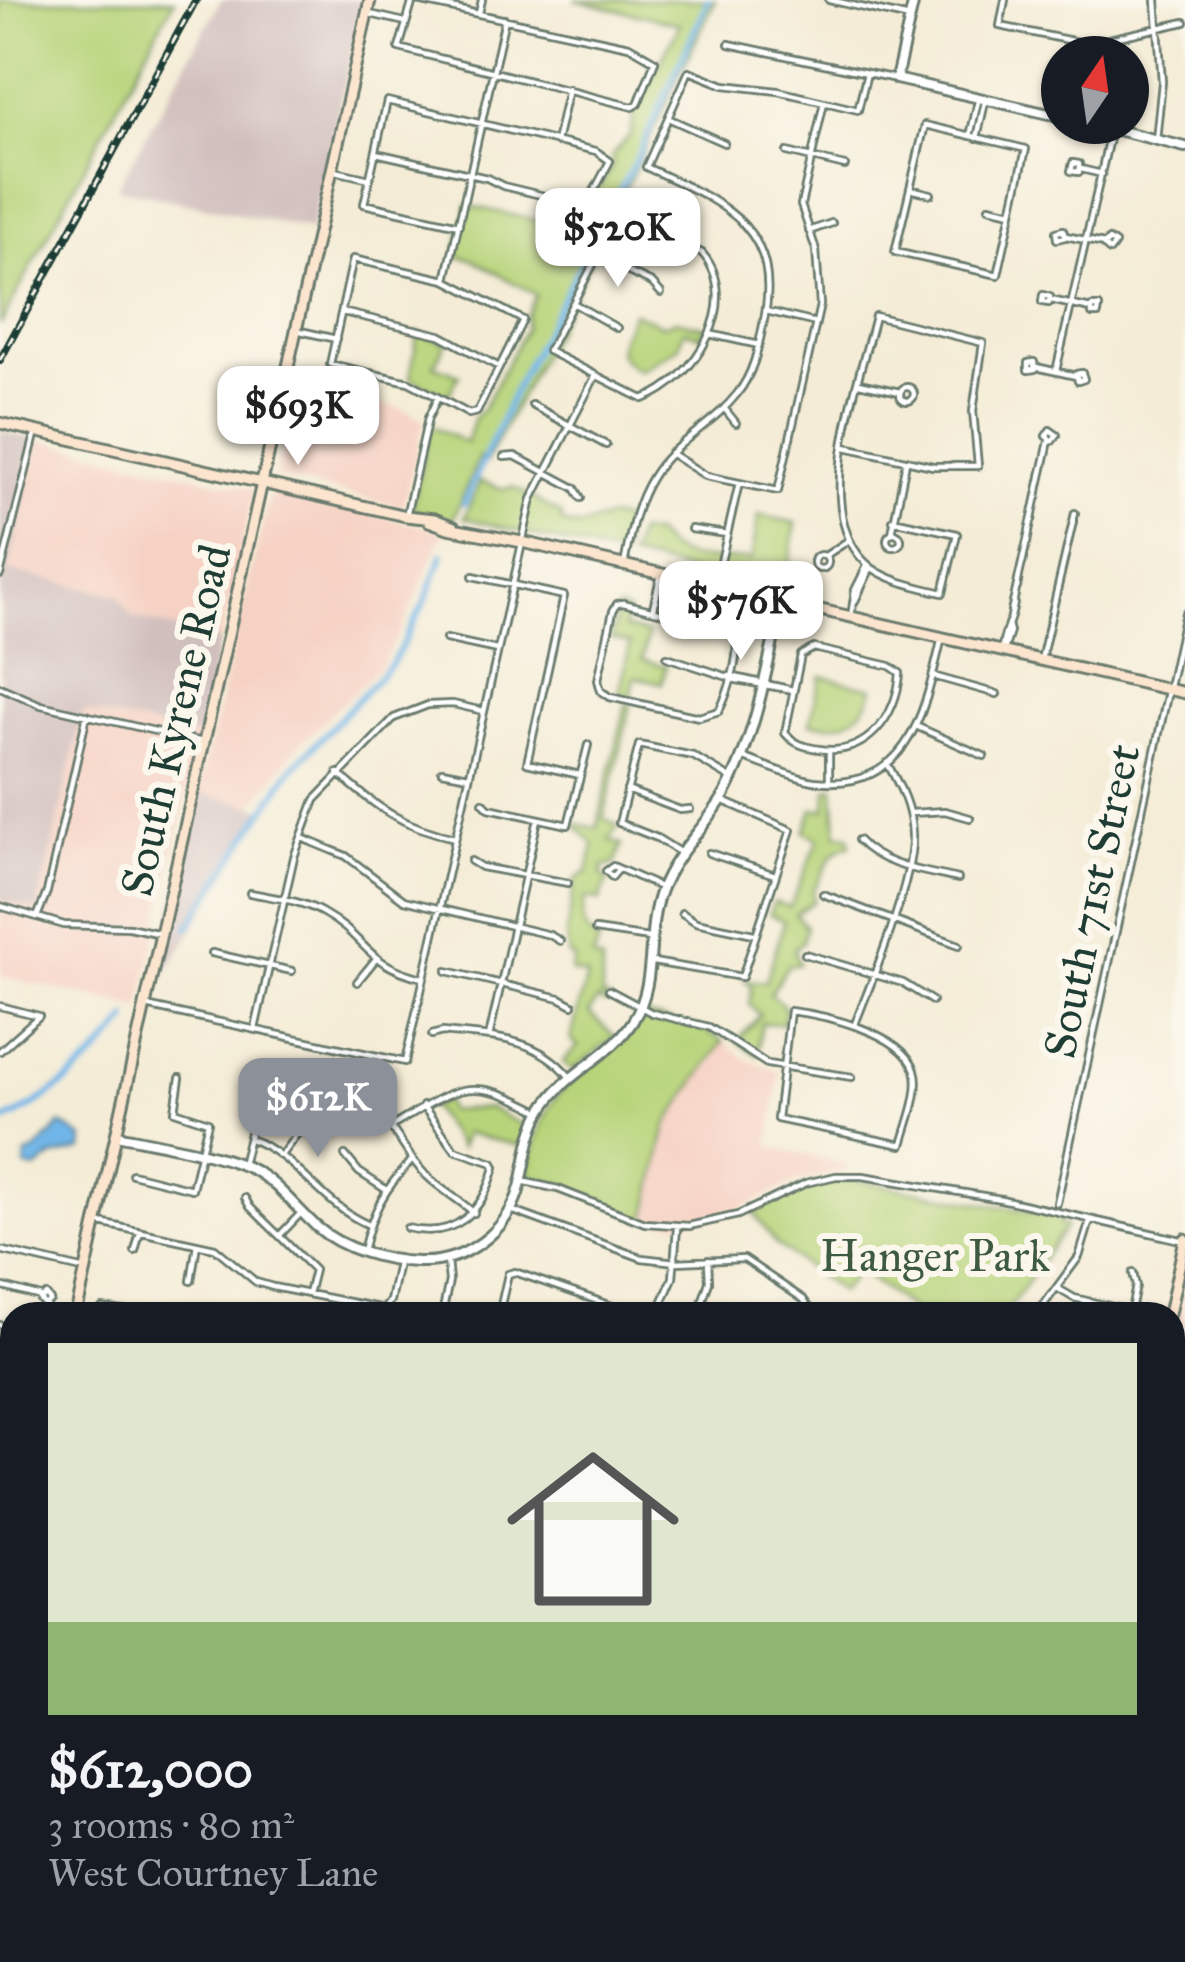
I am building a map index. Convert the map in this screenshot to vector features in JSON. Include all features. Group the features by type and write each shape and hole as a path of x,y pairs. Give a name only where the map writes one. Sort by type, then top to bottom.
{"main road":[{"name":"South Kyrene Road","path":"79,1302 370,0"},
{"path":"0,423 428,521 442,520 1185,693"},
{"path":"1172,1302 1185,1240"}],"street":[{"path":"413,0 629,46 655,61 633,107 399,48 413,0"},
{"path":"479,13 482,0"},
{"path":"829,0 910,18"},
{"path":"896,79 914,0"},
{"path":"1005,0 1000,26 1088,44 1185,22"},
{"path":"1156,0 1162,82 1156,140"},
{"path":"367,14 405,22"},
{"path":"446,280 505,19"},
{"path":"729,44 1041,112"},
{"path":"624,565 649,481 670,453 724,408 748,378 766,311 765,259 746,225 712,198 646,167 689,71 724,85 859,110 867,73"},
{"path":"556,142 568,89"},
{"path":"973,137 982,98"},
{"path":"376,153 586,206 610,161 596,152 387,101 364,204 459,225"},
{"path":"670,453 706,476 778,491 816,323 819,272 801,205 824,101"},
{"path":"668,118 724,142"},
{"path":"925,125 973,137 1026,148 998,275 895,252 925,125"},
{"path":"1149,138 1185,146"},
{"path":"1056,371 1108,144"},
{"path":"787,152 845,166"},
{"path":"1081,169 1102,170"},
{"path":"332,170 370,179"},
{"path":"910,189 931,194"},
{"path":"989,206 1012,212"},
{"path":"620,213 689,244 710,262 717,286 709,334 695,363 652,396 634,397 548,351 596,257 620,213"},
{"path":"809,231 832,223"},
{"path":"1066,236 1104,244"},
{"path":"596,257 652,283 661,293"},
{"path":"353,259 446,280 523,320 473,414 402,380 330,364 353,259"},
{"path":"1051,300 1090,309"},
{"path":"573,303 617,328"},
{"path":"766,311 816,323"},
{"path":"342,312 440,335 501,368"},
{"path":"845,447 905,462 978,466 973,411 983,343 874,316 845,447 837,497 849,540 870,566 890,578 943,593 956,534 893,520"},
{"path":"296,330 336,339"},
{"path":"709,334 759,345"},
{"path":"1036,367 1076,376"},
{"path":"146,1006 405,1062 532,499 595,377"},
{"path":"859,383 900,392"},
{"path":"406,516 428,418 438,397"},
{"path":"532,405 606,445"},
{"path":"724,408 736,424"},
{"path":"0,575 36,431"},
{"path":"1002,651 1049,440"},
{"path":"504,457 515,456 575,488 581,498"},
{"path":"892,533 905,462"},
{"path":"716,586 739,483"},
{"path":"1041,660 1075,513"},
{"path":"691,529 727,534"},
{"path":"825,556 849,540"},
{"path":"851,616 870,566"},
{"path":"653,609 662,574"},
{"path":"473,576 564,596 527,763 580,775"},
{"path":"116,1137 242,1165 268,1180 328,1235 363,1251 399,1259 446,1259 487,1238 511,1210 541,1112 570,1077 613,1046 641,1008 653,962 662,888 681,853 722,800 742,757 780,601"},
{"path":"620,602 653,609 735,631 738,640 730,676 722,706 714,714 699,718 601,691 598,680 615,606 620,602"},
{"name":"South 71st Street","path":"1057,1203 1185,613"},
{"path":"742,757 799,778 829,781 860,777 887,764 918,728 942,638"},
{"path":"446,639 497,650"},
{"path":"814,648 890,666 900,673 891,710 876,732 859,745 829,751 788,739 784,726 793,690 801,655 814,648"},
{"path":"667,657 679,664 793,690"},
{"path":"933,676 997,694"},
{"path":"0,687 31,701 203,742"},
{"path":"255,1029 300,837 315,800 381,728 412,709 453,704 484,711"},
{"path":"37,917 87,715"},
{"path":"918,728 984,756"},
{"path":"483,802 489,808 568,825 588,745"},
{"path":"681,853 619,823 639,746 693,757 732,779"},
{"path":"829,751 829,781"},
{"path":"855,1024 908,867 909,813 887,764"},
{"path":"442,770 469,776"},
{"path":"338,772 401,821 417,830 455,838"},
{"path":"627,790 680,810 690,809"},
{"path":"653,962 742,977 791,830 722,800"},
{"path":"909,813 945,811 970,818"},
{"path":"489,1037 538,819"},
{"path":"300,837 346,856 404,900 560,941"},
{"path":"858,840 867,850 908,867 958,879"},
{"path":"709,853 775,875"},
{"path":"471,861 568,884"},
{"path":"617,871 662,888"},
{"path":"250,893 327,914 375,960 398,973 423,979"},
{"path":"823,894 959,945"},
{"path":"0,906 64,925 129,927 160,934"},
{"path":"682,914 696,922 754,934"},
{"path":"596,930 653,938"},
{"path":"212,953 292,971"},
{"path":"805,953 903,983 932,1001"},
{"path":"357,982 375,960"},
{"path":"447,971 573,1004"},
{"path":"609,990 641,1008 703,1024 754,1059 852,1077"},
{"path":"0,1006 39,1016 0,1051"},
{"path":"790,1012 855,1024 913,1065 916,1082 902,1145 777,1119 790,1012"},
{"path":"432,1035 489,1037 532,1046 554,1058 570,1077"},
{"path":"132,1174 192,1189 208,1122 175,1112 180,1078"},
{"path":"242,1165 263,1083 360,1103 384,1117 430,1180 474,1213"},
{"path":"391,1127 445,1094 480,1088 501,1090 541,1112"},
{"path":"407,1228 446,1230 474,1213 495,1167 493,1162 455,1150 423,1106"},
{"path":"281,1155 297,1134"},
{"path":"250,1138 281,1155 340,1209 369,1225"},
{"path":"345,1155 385,1190"},
{"path":"363,1251 385,1190 412,1160"},
{"path":"521,1181 558,1189 629,1219 677,1226 726,1220 806,1183 846,1175 988,1197 1185,1240"},
{"path":"245,1198 314,1270 308,1294"},
{"path":"511,1210 633,1256 676,1262 732,1257 754,1263 805,1302"},
{"path":"280,1235 302,1212"},
{"path":"1047,1302 1079,1258 1090,1219"},
{"path":"97,1222 225,1253 256,1282 348,1302"},
{"path":"664,1302 676,1262 677,1226"},
{"path":"135,1251 140,1232"},
{"path":"191,1281 196,1244"},
{"path":"0,1250 86,1270"},
{"path":"388,1302 399,1259"},
{"path":"445,1302 446,1259"},
{"path":"702,1302 709,1282 708,1260"},
{"path":"502,1302 508,1274 514,1272 600,1302"},
{"path":"1132,1302 1133,1273"},
{"path":"0,1286 41,1297"},
{"path":"1058,1288 1090,1302"}],"shaded area":[{"path":"221,0 363,0 311,230 117,188"},
{"path":"292,384 400,408 424,420 403,507 276,477"},
{"path":"0,431 39,440 9,571 118,595 132,617 220,641 199,736 83,711 37,910 0,901"},
{"path":"39,440 251,489 220,641 132,617 8,571"},
{"path":"276,494 444,531 382,665 297,747 252,807 198,793 269,498"},
{"path":"83,711 199,736 140,1008 0,976 0,901 37,909"},
{"path":"198,793 267,809 164,976 159,974"},
{"path":"723,1041 746,1059 780,1072 769,1146 847,1164 845,1171 799,1181 723,1216 679,1223 646,1220 667,1125"}],"green space":[{"path":"0,0 174,0 0,325"},
{"path":"575,0 715,0 608,227 486,462 479,457 453,519 417,511 412,506 431,425 466,443 474,417 525,329 536,295 472,259 456,256 467,205 556,225 578,236 589,216 587,209 613,165 612,156 630,135 635,110 680,24"},
{"path":"633,312 663,325 676,320 706,327 703,336 684,330 678,347 640,370 623,358 619,345"},
{"path":"418,332 446,343 434,365 459,375 448,396 410,378"},
{"path":"480,481 503,489 513,487 562,515 561,522 569,525 610,518 627,521 621,557 464,518"},
{"path":"759,515 796,523 785,595 629,557 638,533 655,535 687,557 751,560"},
{"path":"618,609 628,612 624,628 648,634 642,660 666,666 662,683 635,677 631,697 619,694 630,644 611,639"},
{"path":"821,676 873,688 864,708 841,723 810,723"},
{"path":"626,704 631,705 604,818 618,826 610,840 622,845 615,864 603,867 602,875 608,880 600,900 585,898 583,911 585,928 599,941 593,958 602,962 602,997 610,1000 605,1004 598,1000 589,1013 615,1037 572,1070 563,1062 578,1046 571,1040 587,976 571,972 574,958 569,956 566,935 576,879 588,872 594,844 576,827 597,828"},
{"path":"834,787 837,834 849,835 851,845 836,851 813,890 814,901 795,914 806,927 802,942 794,949 799,964 788,965 770,994 786,1008 783,1024 761,1023 758,1055 737,1041 760,1015 749,1004 752,986 745,980 766,982 784,921 769,914 774,902 790,907 819,839 805,832 813,809 826,809 827,789"},
{"path":"642,1015 700,1028 723,1041 667,1125 646,1220 570,1187 528,1175 538,1133 552,1103 622,1040"},
{"path":"445,1099 448,1111 489,1108 528,1128 524,1147 464,1133 460,1148 431,1107"},
{"name":"Hanger Park","path":"850,1179 1061,1217 1059,1224 1066,1226 1013,1302 901,1302 859,1270 840,1292 776,1244 754,1212 811,1185"}],"water":[{"path":"61,1124 83,1138 83,1150 53,1157 35,1170 25,1167 26,1155"}],"waterway":[{"path":"464,504 519,380 640,152 708,0"},
{"path":"188,928 290,771 393,662 425,602 443,554"},
{"path":"0,1123 70,1079 128,1019"}],"railway":[{"path":"0,360 196,0"}]}
